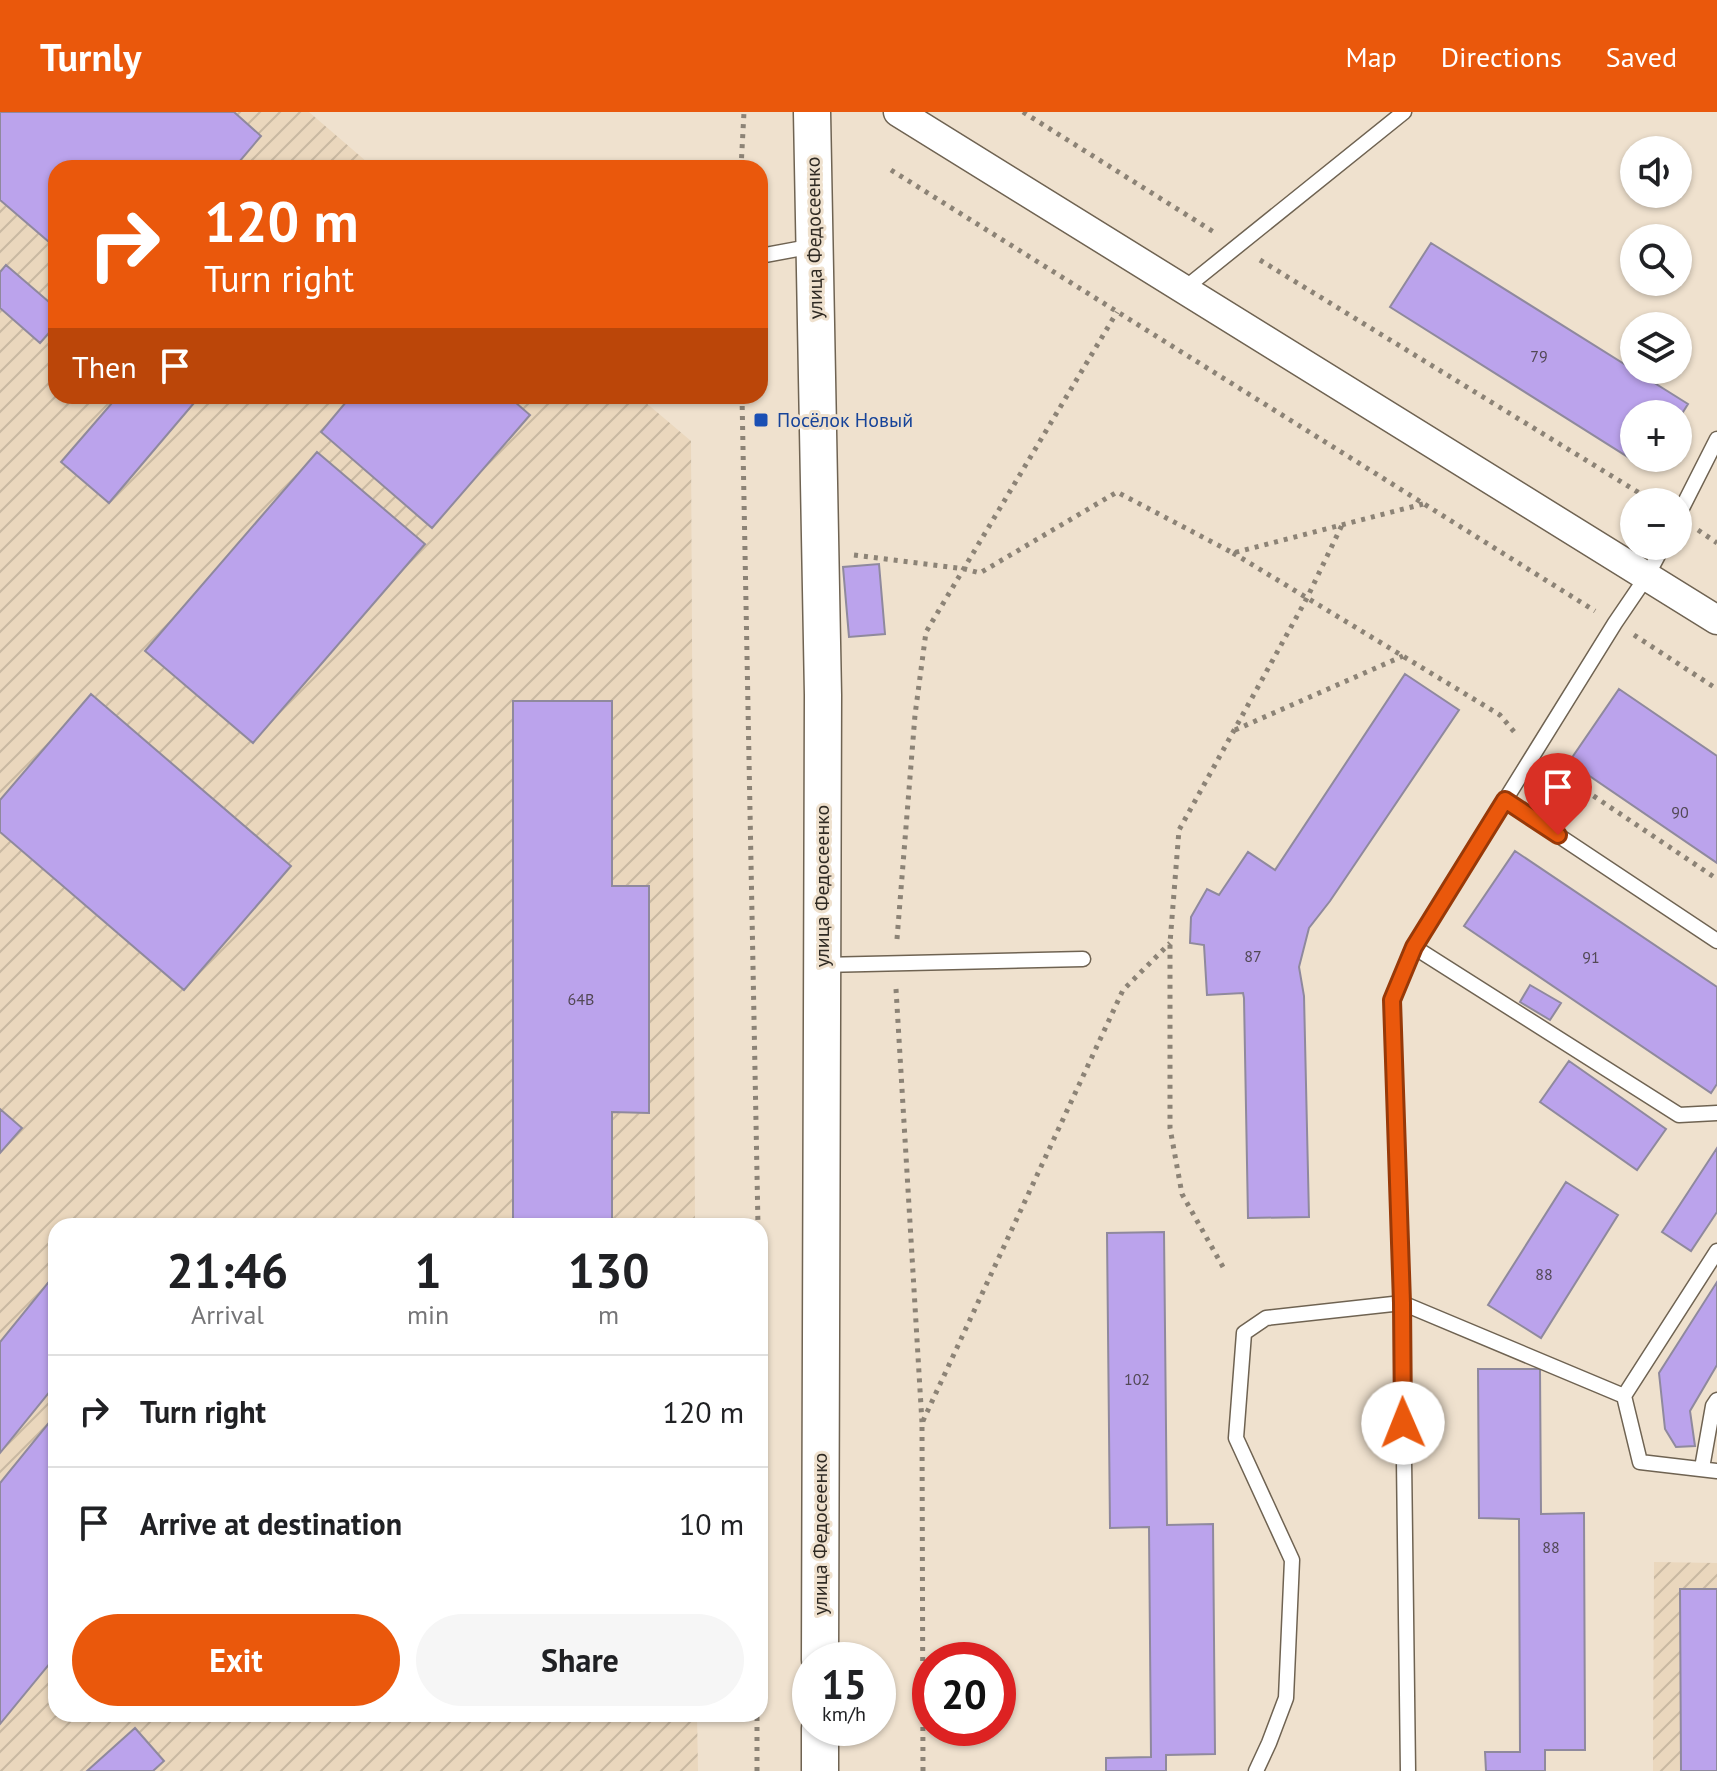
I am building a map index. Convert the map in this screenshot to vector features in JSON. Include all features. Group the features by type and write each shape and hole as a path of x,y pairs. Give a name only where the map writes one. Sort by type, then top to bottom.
{"street":[{"name":"улица Федосеенко","path":"812,112 821,551 820,1642"},
{"path":"898,112 1717,620"},
{"path":"820,1746 820,1771"}],"lane":[{"path":"1184,289 1404,112"},
{"path":"768,255 814,246"},
{"path":"1692,488 1717,439"},
{"path":"1408,1771 1402,1303 1392,1000 1414,947 1656,560"},
{"path":"1505,800 1717,941"},
{"path":"1414,947 1679,1115 1717,1113"},
{"path":"821,965 1083,959"},
{"path":"1717,1251 1624,1396 1640,1462 1709,1470 1713,1406 1717,1400"},
{"path":"1256,1771 1286,1698 1292,1560 1236,1438 1244,1333 1266,1318 1402,1303 1624,1396"}],"path":[{"path":"741,160 744,112"},
{"path":"1023,112 1631,488"},
{"path":"891,170 1717,689"},
{"path":"923,1771 922,1423 895,963 915,715 926,632 1117,312"},
{"path":"742,404 758,1218"},
{"path":"821,551 980,573 1117,492 1233,553 1500,715 1533,755 1717,879"},
{"path":"1233,553 1424,504"},
{"path":"1223,1267 1182,1194 1170,1128 1170,943 1179,830 1307,598 1342,525"},
{"path":"1234,730 1403,656"},
{"path":"922,1423 1123,990 1170,943"},
{"path":"757,1722 757,1771"}],"shaded area":[{"path":"0,112 309,112 365,160 48,160 48,404 647,404 691,441 695,1218 48,1218 48,1722 697,1722 698,1771 0,1771"},
{"path":"1654,1562 1717,1563 1717,1771 1653,1771"}],"building":[{"path":"0,112 234,112 261,136 241,160 48,160 48,241 0,200"},
{"path":"1431,243 1620,361 1620,384 1656,384 1682,400 1620,400 1620,452 1390,307"},
{"path":"6,265 48,301 48,334 40,343 0,308 0,272"},
{"path":"111,404 193,404 109,503 61,462"},
{"path":"344,404 517,404 530,415 432,528 321,432"},
{"path":"317,452 425,544 253,743 145,651"},
{"path":"879,564 885,634 849,637 843,567"},
{"path":"1405,674 1459,710 1309,928 1299,967 1304,996 1309,1217 1248,1218 1244,998 1243,993 1207,995 1204,945 1190,943 1191,917 1207,889 1219,895 1248,852 1275,870"},
{"path":"1619,689 1717,756 1717,863 1569,762"},
{"path":"91,694 291,866 184,990 0,832 0,800"},
{"path":"513,701 612,701 612,886 649,886 649,1113 612,1112 612,1218 513,1218"},
{"path":"1515,851 1717,987 1717,1084 1711,1093 1464,926"},
{"path":"1530,985 1561,1003 1550,1020 1520,1002"},
{"path":"1569,1061 1666,1129 1637,1170 1540,1102"},
{"path":"0,1109 22,1128 0,1153"},
{"path":"1717,1148 1717,1212 1691,1251 1662,1232"},
{"path":"1566,1182 1618,1215 1541,1338 1488,1305"},
{"path":"1164,1232 1167,1525 1213,1524 1215,1754 1166,1755 1166,1771 1106,1771 1106,1758 1151,1757 1149,1527 1110,1528 1107,1233"},
{"path":"1717,1282 1717,1365 1690,1411 1695,1446 1676,1447 1665,1429 1659,1373"},
{"path":"48,1283 48,1394 0,1453 0,1342"},
{"path":"1478,1369 1540,1369 1541,1514 1584,1513 1585,1750 1545,1750 1545,1771 1486,1771 1485,1752 1520,1752 1519,1519 1479,1518"},
{"path":"48,1424 48,1666 0,1724 0,1483"},
{"path":"1680,1589 1717,1589 1717,1771 1681,1771"},
{"path":"135,1728 164,1761 153,1771 87,1771"}],"place":[{"name":"Посёлок Новый","path":"761,420"}],"route":[{"path":"1403,1423 1392,1000 1414,947 1505,800 1558,835"}]}
